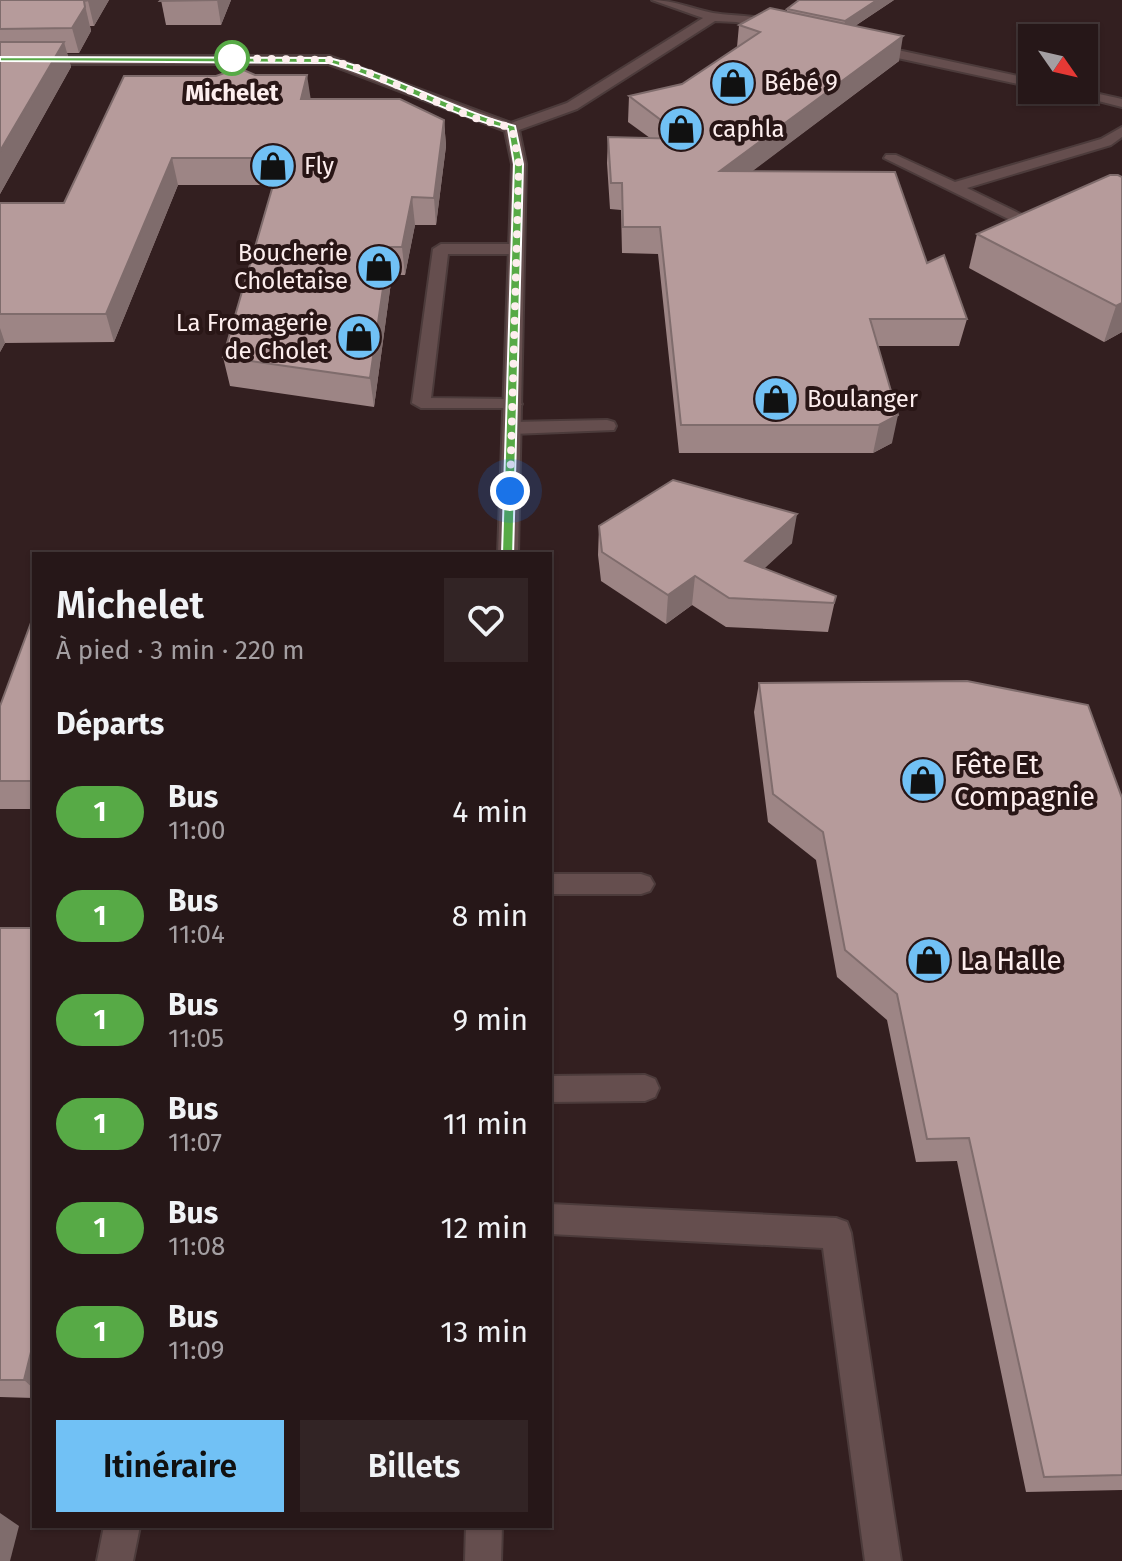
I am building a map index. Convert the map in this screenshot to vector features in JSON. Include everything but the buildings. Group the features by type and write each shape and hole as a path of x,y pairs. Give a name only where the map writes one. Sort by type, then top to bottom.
{"street":[{"path":"658,0 713,17 736,18 798,32"},
{"path":"0,60 329,60 357,68 475,118 512,128 572,106 713,17"},
{"path":"860,45 1018,80"},
{"path":"1098,98 1122,103"},
{"path":"508,552 519,164 512,128"},
{"path":"954,187 1106,142 1122,131"},
{"path":"891,158 1037,228"},
{"path":"513,404 421,403 441,249 516,249"},
{"path":"512,428 607,426"},
{"path":"552,884 641,884"},
{"path":"552,1089 645,1088"},
{"path":"552,1219 836,1233 883,1561"},
{"path":"115,1561 122,1528"},
{"path":"483,1561 484,1528"}],"bus line":[{"name":"1","path":"0,60 329,60 357,68 475,118 512,128 519,164 508,552"}],"place":[{"name":"Michelet","path":"232,58"},
{"name":"Bébé 9","path":"733,83"},
{"name":"caphla","path":"681,129"},
{"name":"Fly","path":"273,166"},
{"name":"Boucherie Choletaise","path":"379,267"},
{"name":"La Fromagerie de Cholet","path":"359,337"},
{"name":"Boulanger","path":"776,399"},
{"name":"Fête Et Compagnie","path":"923,780"},
{"name":"La Halle","path":"929,960"}],"route":[{"path":"232,58 223,58 329,60 357,68 475,118 512,128 519,164 510,491"}]}
